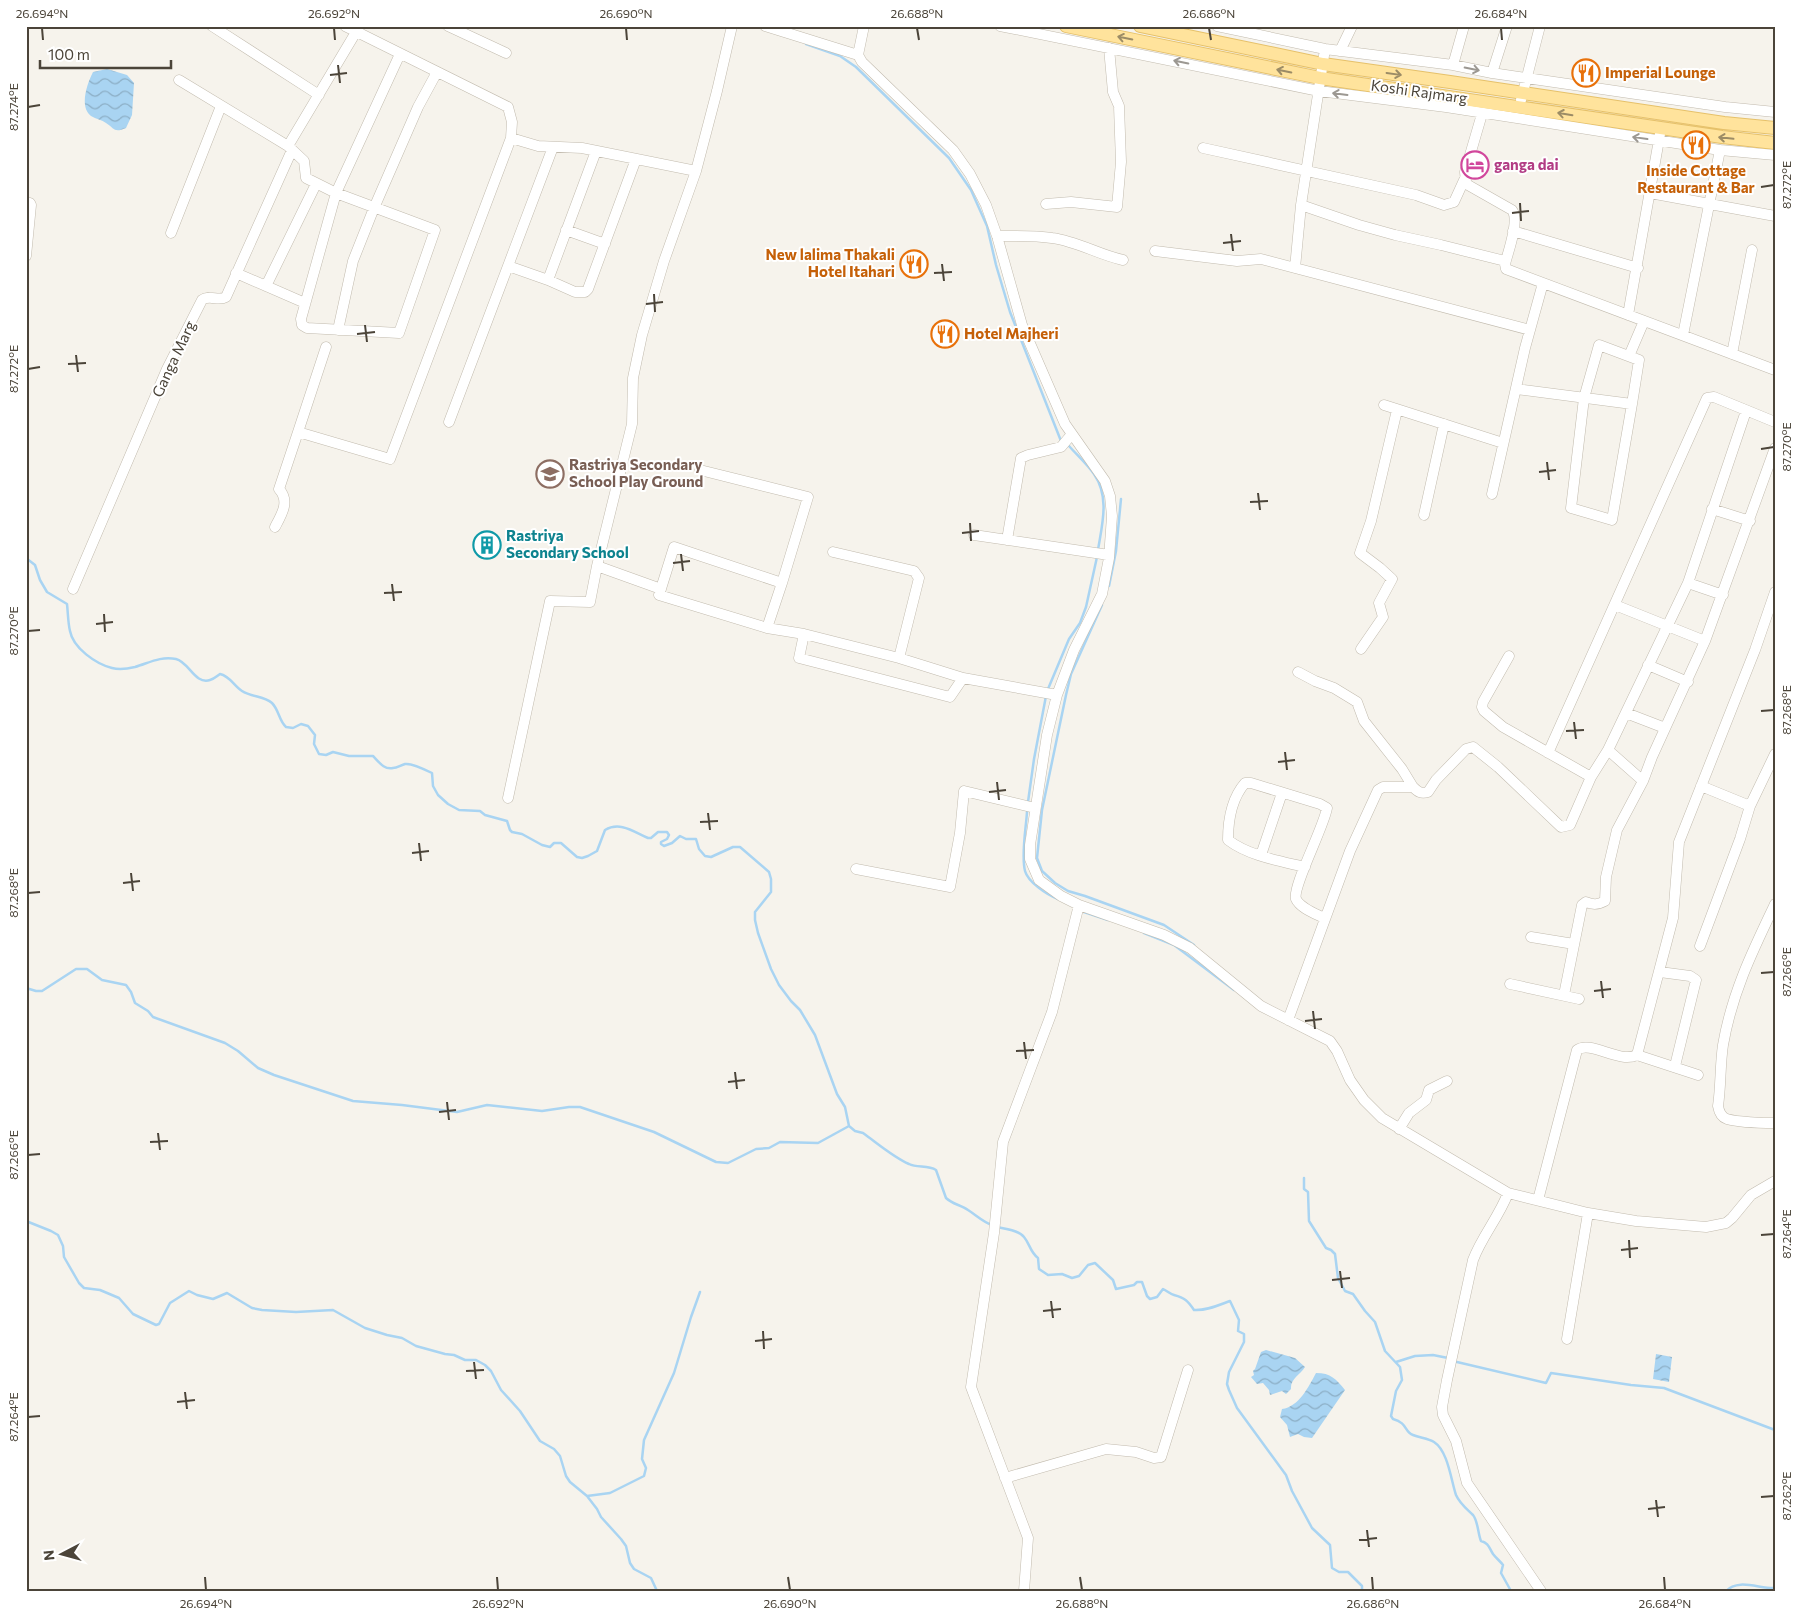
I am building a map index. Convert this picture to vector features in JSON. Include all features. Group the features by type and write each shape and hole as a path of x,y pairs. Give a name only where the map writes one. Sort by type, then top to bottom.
{"main road":[{"name":"Koshi Rajmarg","path":"1066,26 1319,85 1660,135 1775,143"},
{"name":"Koshi Rajmarg","path":"1140,26 1323,64 1724,123 1775,128"}],"street":[{"path":"212,26 319,95"},
{"path":"298,432 390,459 511,138 512,122 508,107 400,54 357,29 345,26"},
{"path":"448,26 506,53"},
{"path":"471,37 476,26"},
{"path":"508,798 550,601 590,602 632,424 633,378 642,335 664,261 696,171 732,26"},
{"path":"765,26 858,55"},
{"path":"864,26 858,55 862,62 953,150 970,174 986,205 997,236 1022,325 1065,424 1105,481 1110,496 1112,516 1109,555 1102,594 1074,650 1057,695 1047,735 1030,845 1030,859 1039,880 1061,896 1079,905 1164,935 1190,948 1261,1006 1330,1041 1337,1051 1350,1080 1364,1100 1382,1118 1508,1193 1588,1214 1688,1226 1717,1226 1726,1223 1732,1218 1751,1195 1775,1181"},
{"path":"1000,26 1109,48 1482,114 1518,113 1525,78 1540,26"},
{"path":"1217,26 1325,49 1452,65 1492,73 1726,108 1775,112"},
{"path":"1340,51 1352,26"},
{"path":"1452,65 1464,26"},
{"path":"1492,73 1507,26"},
{"name":"Ganga Marg","path":"74,589 167,368 205,298 222,299 226,297 290,148 357,29"},
{"path":"1046,204 1071,202 1117,207 1121,162 1120,106 1113,92 1109,48"},
{"path":"1295,268 1301,206 1325,49"},
{"path":"179,80 290,148 304,161 306,178 316,184 336,193 374,208 435,230 399,332 307,328 302,326 301,319 336,193 400,54"},
{"path":"338,330 354,261 374,208 418,107 437,72"},
{"path":"171,233 221,106"},
{"path":"1482,114 1465,172 1465,178 1468,185 1512,210 1516,217 1505,261 1505,266 1508,270 1775,370"},
{"path":"1628,315 1638,268 1660,135 1720,150 1775,155"},
{"path":"511,138 538,146 582,148 696,171"},
{"path":"449,422 553,147"},
{"path":"1203,148 1416,195 1444,206 1454,202 1465,178"},
{"path":"1683,335 1720,150"},
{"path":"548,280 596,151"},
{"path":"508,266 575,292 585,292 588,289 636,159"},
{"path":"266,286 316,184"},
{"path":"1650,193 1775,216"},
{"path":"26,202 31,204 26,256"},
{"path":"1301,206 1395,235 1505,261"},
{"path":"566,230 605,244"},
{"path":"1513,231 1638,268"},
{"path":"997,236 1052,238 1124,260"},
{"path":"1732,354 1752,250"},
{"path":"1155,251 1236,261 1257,259 1530,330"},
{"path":"236,273 305,303"},
{"path":"1492,494 1530,330 1543,283"},
{"path":"1629,356 1644,320"},
{"path":"1599,344 1638,360 1612,520 1571,508 1584,398 1599,344"},
{"path":"275,527 285,504 283,494 279,489 326,347"},
{"path":"1516,389 1632,404"},
{"path":"1548,753 1707,398 1714,397 1775,422"},
{"path":"1384,405 1504,443"},
{"path":"1361,649 1383,617 1379,603 1392,580 1360,553 1372,521 1397,410"},
{"path":"1298,672 1334,688 1357,702 1364,720 1402,769 1417,792 1428,792 1436,780 1466,749 1475,747 1558,825 1565,827 1570,825 1591,777 1608,750 1688,582 1746,411"},
{"path":"1424,515 1444,424"},
{"path":"1007,540 1021,458 1061,447 1072,434"},
{"path":"1564,995 1582,905 1586,902 1600,904 1605,901 1606,877 1617,830 1644,781 1665,728 1688,682 1705,641 1775,448"},
{"path":"700,470 808,497 767,628"},
{"path":"1712,509 1750,521"},
{"path":"974,534 1109,555"},
{"path":"782,583 674,547 659,595 767,628 804,634 899,658 963,678 1057,695"},
{"path":"833,552 914,571 919,578 899,658"},
{"path":"597,566 661,589"},
{"path":"1688,582 1723,595"},
{"path":"1637,1055 1673,918 1679,842 1775,592"},
{"path":"1615,605 1705,641"},
{"path":"804,634 799,658 950,697 963,678"},
{"path":"1509,656 1482,702 1482,707 1488,715 1503,726 1591,777"},
{"path":"1648,665 1688,682"},
{"path":"1626,713 1665,728"},
{"path":"1608,750 1644,781"},
{"path":"1700,946 1740,839 1750,806 1775,754"},
{"path":"1305,867 1261,855 1237,846 1228,840 1233,804 1245,783 1251,783 1320,804 1327,808 1322,828 1296,889 1295,897 1299,903 1324,918"},
{"path":"1701,786 1750,806"},
{"path":"1288,1020 1350,851 1378,790 1383,787 1413,787"},
{"path":"856,870 950,887 960,833 964,791 1035,808"},
{"path":"1261,855 1282,793"},
{"path":"1775,904 1748,959 1733,1002 1723,1045 1718,1106 1725,1119 1775,1123"},
{"path":"1024,1591 1028,1538 971,1387 994,1228 1003,1142 1052,1012 1079,905"},
{"path":"1531,936 1574,944"},
{"path":"1660,972 1690,976 1696,980 1675,1066"},
{"path":"1510,984 1579,999"},
{"path":"1538,1200 1578,1050 1584,1047 1626,1058 1637,1055 1698,1075"},
{"path":"1399,1129 1417,1105 1426,1100 1429,1090 1447,1081"},
{"path":"1508,1193 1480,1244 1474,1260 1446,1380 1442,1407 1446,1424 1456,1441 1467,1483 1485,1512 1541,1591"},
{"path":"1568,1339 1588,1214"},
{"path":"1005,1478 1106,1449 1136,1452 1154,1458 1161,1457 1176,1403 1188,1370"}],"water":[{"path":"107,69 127,75 134,83 132,115 126,128 119,130 115,130 91,116 85,107 85,95 93,72"},
{"path":"1266,1350 1295,1358 1305,1367 1294,1380 1291,1389 1286,1394 1282,1391 1270,1395 1269,1390 1263,1383 1257,1384 1251,1377 1254,1375 1253,1371 1261,1352"},
{"path":"1656,1354 1672,1357 1669,1382 1653,1379"},
{"path":"1316,1373 1333,1377 1345,1390 1312,1438 1298,1434 1290,1437 1287,1425 1280,1417 1282,1409 1294,1404 1298,1400 1307,1390"}],"waterway":[{"path":"806,44 840,56 856,67 949,158 971,190 987,226 1010,312 1061,441"},
{"path":"1068,445 1094,474 1102,492 1104,511 1098,550"},
{"path":"1109,586 1116,551 1121,499"},
{"path":"1048,689 1069,639 1080,623 1086,607 1097,557"},
{"path":"26,558 35,565 40,580 47,592 67,604 70,631 80,649 99,663 112,668 123,669 170,658 181,661 196,676 205,681 220,674 223,675 242,691 272,703 286,727 293,728 301,724 308,726 315,735 314,744 319,754 326,755 333,752 349,756 373,756 387,768 394,768 405,764 415,766 432,773 433,786 438,795 448,804 459,810 480,811 485,815 507,821 512,832 522,834 542,845 550,847 554,843 561,843 577,857 582,858 597,851 605,830 622,827 648,838 651,838 658,832 667,832 669,835 667,839 661,842 664,846 672,843 680,836 686,839 696,839 699,849 705,856 711,857 733,847 740,847 769,872 771,892 755,912 758,933 779,985 800,1010 815,1035 837,1094 845,1107 849,1126 855,1131 863,1133 903,1161 936,1170 946,1198 992,1225"},
{"path":"1102,605 1071,674 1042,810 1037,858 1042,871 1055,883 1068,891 1164,925 1194,945"},
{"path":"1028,802 1046,696"},
{"path":"1027,812 1024,850 1025,871 1038,888 1058,899"},
{"path":"1084,912 1108,920"},
{"path":"1144,933 1174,945 1234,990"},
{"path":"26,988 42,991 76,969 87,969 102,980 126,985 135,1003 148,1011 153,1017 225,1043 258,1068 274,1075 353,1101 457,1112 487,1105 542,1111 580,1107 654,1132 716,1162 728,1163 756,1149 769,1148 780,1142 818,1143 849,1126"},
{"path":"1304,1178 1304,1189 1308,1192 1309,1221 1326,1248 1335,1254 1338,1278 1345,1291 1353,1294 1375,1322 1385,1351 1400,1367 1402,1380 1396,1391 1391,1416 1401,1423 1410,1434 1432,1441 1439,1446 1446,1459 1456,1495 1475,1518 1481,1541 1487,1544 1503,1565 1501,1573 1511,1591"},
{"path":"26,1221 58,1235 63,1246 64,1257 84,1288 100,1290 119,1298 133,1314 156,1325 159,1324 170,1303 189,1291 213,1299 227,1293 252,1308 262,1310 296,1312 333,1310 365,1328 402,1338 416,1346 454,1355 465,1360 476,1360 485,1365 491,1371 501,1390 520,1411 540,1441 554,1449 560,1456 566,1476 570,1482 587,1496 601,1517 621,1539 626,1546 630,1563 634,1569 651,1578 657,1591"},
{"path":"997,1227 1012,1230 1022,1235 1038,1258 1039,1269 1048,1275 1062,1274 1072,1278 1079,1276 1088,1265 1095,1263 1113,1280 1116,1289 1142,1282 1150,1299 1157,1297 1163,1289 1184,1299 1194,1310 1208,1309 1230,1301 1239,1320 1238,1331 1244,1334 1244,1342 1229,1372 1227,1384 1237,1408 1286,1475 1292,1491 1312,1528 1330,1545 1332,1568 1339,1572 1348,1572 1362,1586 1362,1591"},
{"path":"587,1496 610,1493 644,1476 646,1468 642,1459 644,1440 674,1373 700,1292"},
{"path":"1396,1362 1415,1356 1433,1355 1448,1358"},
{"path":"1457,1362 1546,1383 1551,1373 1664,1388 1775,1430"},
{"path":"1726,1591 1737,1585 1775,1588"}],"place":[{"name":"Imperial Lounge","path":"1586,73"},
{"name":"Inside Cottage Restaurant & Bar","path":"1696,145"},
{"name":"ganga dai","path":"1475,165"},
{"name":"New lalima Thakali Hotel Itahari","path":"914,264"},
{"name":"Hotel Majheri","path":"945,334"},
{"name":"Rastriya Secondary School Play Ground","path":"550,474"},
{"name":"Rastriya Secondary School","path":"487,545"}]}
